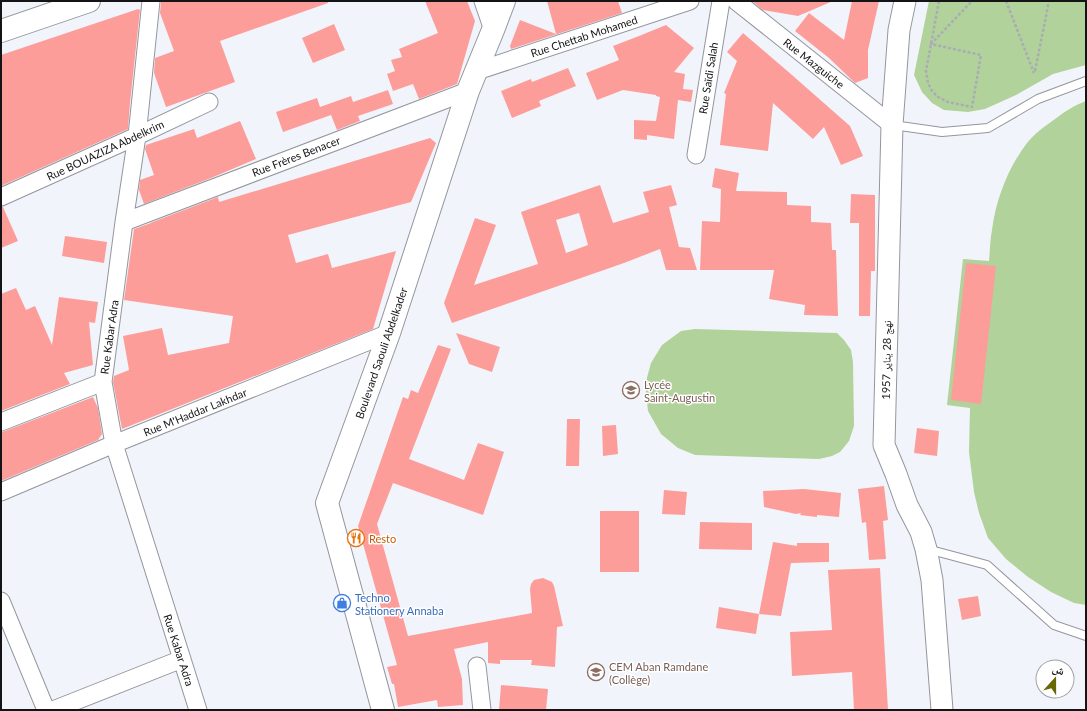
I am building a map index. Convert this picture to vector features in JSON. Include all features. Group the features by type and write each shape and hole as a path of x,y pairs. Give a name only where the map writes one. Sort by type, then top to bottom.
{"main road":[{"path":"1,31 89,1"},
{"name":"Boulevard Saouli Abdelkader","path":"383,710 327,503 389,333 468,91 504,1"}],"street":[{"name":"Rue Kabar Adra","path":"151,1 137,136 103,382 114,444 198,710"},
{"path":"484,1 493,30"},
{"name":"Rue Chettab Mohamed","path":"477,71 690,1"},
{"name":"Rue Saïdi Salah","path":"696,155 721,1"},
{"name":"Rue Mazguiche","path":"736,1 892,125"},
{"name":"نهج 28 يناير 1957","path":"905,1 899,30 892,125 884,445 907,505 921,532 926,549 932,580 942,710"},
{"name":"Rue Frères Benacer","path":"124,222 468,91"},
{"name":"Rue BOUAZIZA Abdelkrim","path":"1,197 209,102"},
{"name":"Rue M'Haddar Lakhdar","path":"1,492 114,444 389,333"},
{"path":"1,422 103,382"},
{"path":"1,601 46,710"},
{"path":"53,710 182,659"},
{"path":"477,666 482,710"}],"lane":[{"path":"892,125 942,132 988,128 1038,99 1086,81"},
{"path":"926,549 987,565 1054,625 1086,636"}],"path":[{"path":"931,44 981,55 972,107 948,102 938,98 928,83 926,71 931,44 939,1"},
{"path":"931,44 972,1"},
{"path":"1006,1 1034,72 1049,1"}],"green space":[{"path":"929,1 1086,1 1086,65 1053,74 1016,95 985,109 968,112 944,110 932,103 922,92 914,75"},
{"path":"1086,101 1086,605 1074,603 1051,592 1028,577 1006,559 988,538 979,513 974,492 969,452 970,408 947,405 963,259 989,261 991,234 996,207 1004,184 1020,153 1036,133 1066,111"},
{"path":"695,329 837,333 851,350 853,362 854,426 849,441 840,452 832,456 819,459 695,455 678,448 661,434 648,411 645,385 651,363 662,345 681,331"}],"building":[{"path":"161,1 328,1 328,3 220,41 235,82 166,107 154,73 155,58 174,51 160,13"},
{"path":"425,1 467,1 475,21 457,84 419,99 413,84 393,91 387,74 395,71 391,60 402,57 399,49 438,33"},
{"path":"547,1 618,1 622,13 511,49 510,46 520,20 556,34"},
{"path":"752,1 833,1 798,16 763,10"},
{"path":"852,1 879,1 868,50 868,78 855,83 829,58 795,31 809,13 844,40"},
{"path":"138,9 140,10 128,129 1,186 1,55"},
{"path":"334,24 345,50 313,63 302,38"},
{"path":"666,25 694,48 674,72 685,74 683,89 693,90 691,102 678,100 674,139 647,135 647,140 634,139 634,120 656,121 660,97 656,95 623,90 597,100 586,73 619,60 613,46"},
{"path":"743,33 850,126 863,156 841,165 824,127 813,139 773,103 768,151 720,145 726,94 724,93 737,61 727,52"},
{"path":"568,68 576,86 539,101 541,106 512,118 501,91 531,79 532,82"},
{"path":"388,90 393,104 358,116 360,121 337,130 331,115 283,132 276,112 317,98 320,107 351,96 353,102"},
{"path":"240,121 256,159 144,204 139,190 140,180 154,175 145,149 146,145 194,129 197,138"},
{"path":"430,138 436,143 411,202 288,235 296,263 328,254 332,268 396,251 373,329 122,429 113,382 114,376 129,370 123,336 162,328 168,355 229,343 233,316 124,300 134,229 218,197 219,202"},
{"path":"715,168 739,173 736,191 787,192 787,205 811,206 811,222 831,223 832,250 836,250 838,316 804,315 805,305 769,299 774,270 700,270 702,221 720,222 721,189 712,187"},
{"path":"600,185 613,223 649,212 643,192 671,185 677,205 669,207 679,247 690,248 697,270 666,270 660,249 452,323 444,303 475,218 496,225 474,285 538,264 521,212","holes":["579,213 588,245 566,253 556,220"]},
{"path":"851,194 875,195 875,271 871,271 870,316 859,316 859,223 850,223"},
{"path":"1,207 3,207 18,241 1,248"},
{"path":"65,236 107,242 104,263 62,256"},
{"path":"966,263 996,266 981,404 951,400"},
{"path":"16,288 26,310 35,306 52,345 59,297 98,302 95,323 89,322 93,365 64,373 70,384 1,411 1,294"},
{"path":"456,333 500,347 492,372 469,364"},
{"path":"438,345 451,349 409,459 464,480 478,443 504,452 483,515 393,483 377,524 408,636 532,613 531,584 534,580 543,578 552,582 554,586 563,626 557,627 555,667 531,665 532,660 500,660 500,664 488,663 488,642 454,649 462,679 463,705 438,707 437,700 398,707 394,684 392,684 387,667 397,665 358,526 403,397 408,399 411,390 418,393"},
{"path":"93,397 98,408 102,434 98,440 1,481 1,432"},
{"path":"567,419 580,419 579,466 566,466"},
{"path":"616,425 618,454 603,456 602,426"},
{"path":"917,428 939,431 937,456 914,453"},
{"path":"884,486 888,520 883,521 886,559 869,560 866,522 862,523 858,489"},
{"path":"804,489 841,493 839,517 800,515 801,513 796,514 764,507 763,491"},
{"path":"664,490 687,492 685,515 662,514"},
{"path":"600,511 639,511 639,572 600,572"},
{"path":"700,522 752,523 752,550 699,549"},
{"path":"773,542 797,546 797,543 829,543 829,562 791,563 781,616 759,614"},
{"path":"880,568 888,710 854,710 852,672 792,676 790,632 832,630 828,570"},
{"path":"978,596 981,616 962,620 958,599"},
{"path":"719,607 759,614 756,634 716,628"},
{"path":"501,685 548,689 546,710 499,710"}],"place":[{"name":"Lycée Saint-Augustin","path":"631,390"},
{"name":"Resto","path":"356,538"},
{"name":"Techno Stationery Annaba","path":"342,603"},
{"name":"CEM Aban Ramdane (Collège)","path":"596,672"}]}
